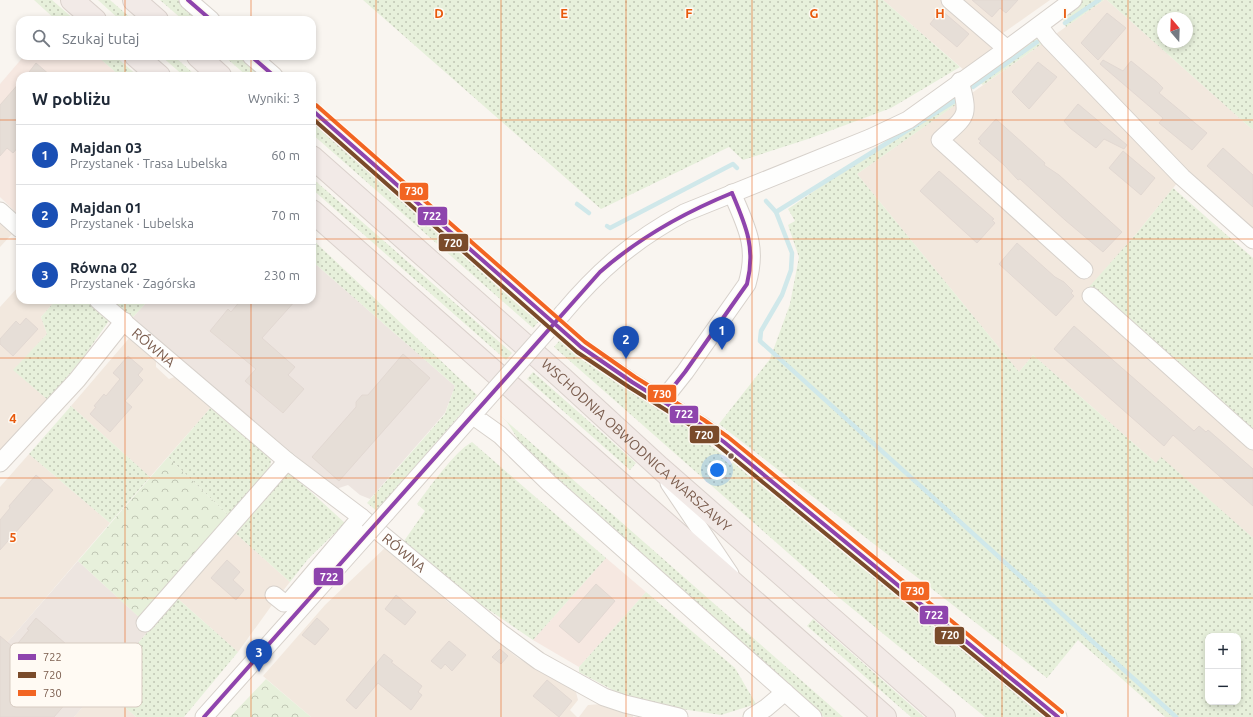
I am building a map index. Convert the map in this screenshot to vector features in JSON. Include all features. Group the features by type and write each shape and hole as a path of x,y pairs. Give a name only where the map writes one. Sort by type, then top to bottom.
{"highway":[{"path":"72,0 90,16"},
{"path":"134,0 152,16"},
{"path":"141,60 154,72"},
{"path":"202,60 216,72"},
{"name":"WSCHODNIA OBWODNICA WARSZAWY","path":"316,161 562,378 659,467 944,717"},
{"path":"316,215 886,717"}],"street":[{"path":"188,0 206,16"},
{"path":"950,0 1007,49"},
{"path":"204,717 600,272 639,240 684,213 870,138 908,120 1073,0"},
{"path":"1039,26 1049,39 1182,177 1253,240"},
{"path":"256,60 269,72"},
{"path":"960,81 966,105 966,114 940,140 1084,270"},
{"path":"316,114 570,337 606,365 701,425 724,442 1058,717"},
{"path":"662,401 690,366 747,284 752,269 752,245 732,194"},
{"path":"0,211 16,225"},
{"path":"1090,296 1253,441"},
{"name":"RÓWNA","path":"103,304 287,461 361,517 501,633 539,661 604,697 625,704 679,717"},
{"path":"0,462 77,380 124,321"},
{"path":"475,412 549,483 814,717"},
{"path":"145,623 287,461"},
{"path":"659,467 742,590"},
{"path":"274,595 284,603 289,602 361,517"},
{"path":"752,717 766,708 785,692"}],"shaded area":[{"path":"883,0 942,0 991,42 991,52 964,70"},
{"path":"958,0 1050,0 999,36"},
{"path":"1104,0 1107,0 1157,45 1157,48 1161,48 1253,130 1253,230 1182,177 1137,233 1082,296 1253,448 1253,538 1161,458 1156,463 1033,355 1019,372 857,174"},
{"path":"21,60 102,60 115,72 16,72 16,212 0,197 0,84"},
{"path":"0,223 12,234 0,247"},
{"path":"316,264 455,386 445,413 370,499 360,495 348,485 336,489 132,318 145,304 316,304"},
{"path":"16,289 16,304 52,304 41,317 47,334 14,370 48,400 0,453 0,307"},
{"path":"131,336 156,358 156,367 169,379 177,376 213,405 150,477 71,406"},
{"path":"29,454 110,523 0,651 0,487"},
{"path":"234,532 290,582 282,592 270,600 272,605 238,652 177,598"},
{"path":"387,546 448,602 518,658 576,692 578,700 570,710 577,717 311,717 263,676 325,605"},
{"path":"606,558 646,592 579,667 533,640"},
{"path":"78,561 151,628 138,643 10,643 10,707 83,707 74,717 0,717 0,651"},
{"path":"601,704 633,715 633,717 579,717 588,705"},
{"path":"83,707 125,707 136,717 74,717"}],"green space":[{"path":"34,0 52,0 70,16 52,16"},
{"path":"98,0 110,0 128,16 116,16"},
{"path":"160,0 178,0 196,16 178,16"},
{"path":"363,0 883,0 960,67 891,108 808,139 743,160 729,147 601,209"},
{"path":"1079,0 1104,0 1066,27 1061,14"},
{"path":"1107,0 1253,0 1253,130 1161,48 1193,48 1193,12 1157,12 1157,45"},
{"path":"1038,36 1043,43 983,85 976,80"},
{"path":"102,60 120,60 133,72 115,72"},
{"path":"166,60 178,60 192,72 179,72"},
{"path":"229,60 246,60 259,72 242,72"},
{"path":"955,95 961,101 857,174 1019,372 1033,355 1156,463 1161,457 1253,538 1253,717 1165,717 1078,640 1047,678 719,424 770,359 790,304 799,257 788,225 795,221 788,209"},
{"path":"316,123 540,320 533,328 316,138"},
{"path":"316,182 512,353 506,360 316,193"},
{"path":"1173,188 1253,258 1253,432 1089,287 1137,233"},
{"path":"316,243 477,395 377,511 367,503 445,414 455,386 316,264"},
{"path":"52,304 95,304 111,318 82,359 48,400 13,370 47,334 41,317"},
{"path":"116,304 145,304 132,318"},
{"path":"560,340 607,375 694,428 692,432 722,454 720,456 730,465 733,462 749,476 752,473 1047,717 985,717 837,596 554,347"},
{"path":"533,372 636,463 630,470 527,379"},
{"path":"213,405 271,457 270,472 231,518 168,457"},
{"path":"71,406 150,477 110,523 29,454"},
{"path":"496,412 843,717 824,717 555,476 519,441 507,422"},
{"path":"472,442 606,558 533,640 461,591 404,541 425,511 417,504 450,462"},
{"path":"168,457 231,518 142,620 78,561"},
{"path":"288,471 345,523 308,559 290,582 234,532"},
{"path":"646,592 735,668 756,704 721,715 669,707 622,695 579,672 579,667"},
{"path":"177,598 238,652 184,717 136,717 125,707 142,707 142,643 138,643"},
{"path":"813,619 924,717 911,717 807,626"},
{"path":"266,679 311,717 230,717"}],"building":[{"path":"972,0 1018,0 1006,13 1000,8 992,17"},
{"path":"941,10 969,34 957,47 930,24"},
{"path":"1107,13 1126,28 1098,60 1081,43"},
{"path":"1103,60 1123,71 1131,61 1163,88 1159,93 1207,133 1192,150 1159,123 1163,118 1100,64"},
{"path":"1038,62 1057,77 1029,109 1012,92"},
{"path":"36,63 46,72 29,72"},
{"path":"16,87 16,150 13,153 7,148 0,156 0,105"},
{"path":"1078,104 1127,145 1124,149 1104,139 1096,148 1070,128 1064,121"},
{"path":"996,119 1045,163 1044,165 1059,175 1122,232 1103,252 1020,179 1018,180 1004,165 979,143 981,141 978,139"},
{"path":"1223,148 1253,175 1253,207 1207,166"},
{"path":"1123,151 1155,178 1141,195 1109,168"},
{"path":"939,171 994,219 992,220 995,223 977,243 920,191"},
{"path":"1017,243 1073,291 1071,293 1074,296 1056,316 999,264"},
{"path":"238,304 292,304 262,338 295,367 288,375 304,389 283,413 245,381 256,369 210,331 228,309 231,312"},
{"path":"26,318 38,329 13,356 0,344 0,339 16,321 20,325"},
{"path":"1074,326 1194,431 1199,426 1206,432 1208,430 1253,469 1253,506 1173,435 1164,446 1054,349"},
{"path":"403,354 430,378 339,481 312,457 356,407 356,402 362,395 368,395"},
{"path":"128,356 143,369 138,375 143,380 125,401 132,407 110,432 90,414 96,407 94,406 104,394 106,396 120,379 113,373"},
{"path":"36,475 53,490 0,550 0,520 10,508 9,506"},
{"path":"227,560 240,572 233,580 244,590 236,600 211,578"},
{"path":"596,584 615,601 579,643 559,626"},
{"path":"396,595 416,612 405,625 385,609"},
{"path":"36,618 65,643 18,643 29,630 27,629"},
{"path":"317,618 329,629 315,645 302,635"},
{"path":"0,636 10,645 10,707 63,707 54,717 0,717"},
{"path":"449,641 466,655 452,671 445,664 441,669 431,661"},
{"path":"500,649 508,656 501,664 492,657"},
{"path":"384,654 393,661 391,662 422,686 418,692 422,695 411,710 378,683 356,709 346,700"},
{"path":"547,680 572,701 559,717 533,696"}],"waterway":[{"path":"1065,23 1099,0"},
{"path":"973,87 1037,42"},
{"path":"766,201 776,212 961,97"},
{"path":"607,226 610,228 733,164 737,168"},
{"path":"577,204 589,213"},
{"path":"776,212 792,253 791,270 782,295 761,331 760,341 1176,717"}],"transit line":[{"name":"722","path":"188,0 206,16"},
{"name":"722","path":"256,60 269,72"},
{"name":"730","path":"316,105 585,342 635,377 704,420 728,437 1062,712"},
{"name":"722","path":"316,114 581,347 632,382 701,425 724,442 1058,717"},
{"name":"720","path":"316,122 577,352 629,387 698,430 720,447 1049,717"},
{"name":"722","path":"662,401 685,372 747,284 750,271 750,248 742,216 732,193"},
{"name":"722","path":"204,717 600,272 615,259 646,237 696,209 732,193"}],"place":[{"name":"Majdan 03","path":"722,350"},
{"name":"Majdan 01","path":"626,359"},
{"name":"Równa 02","path":"259,672"}]}
